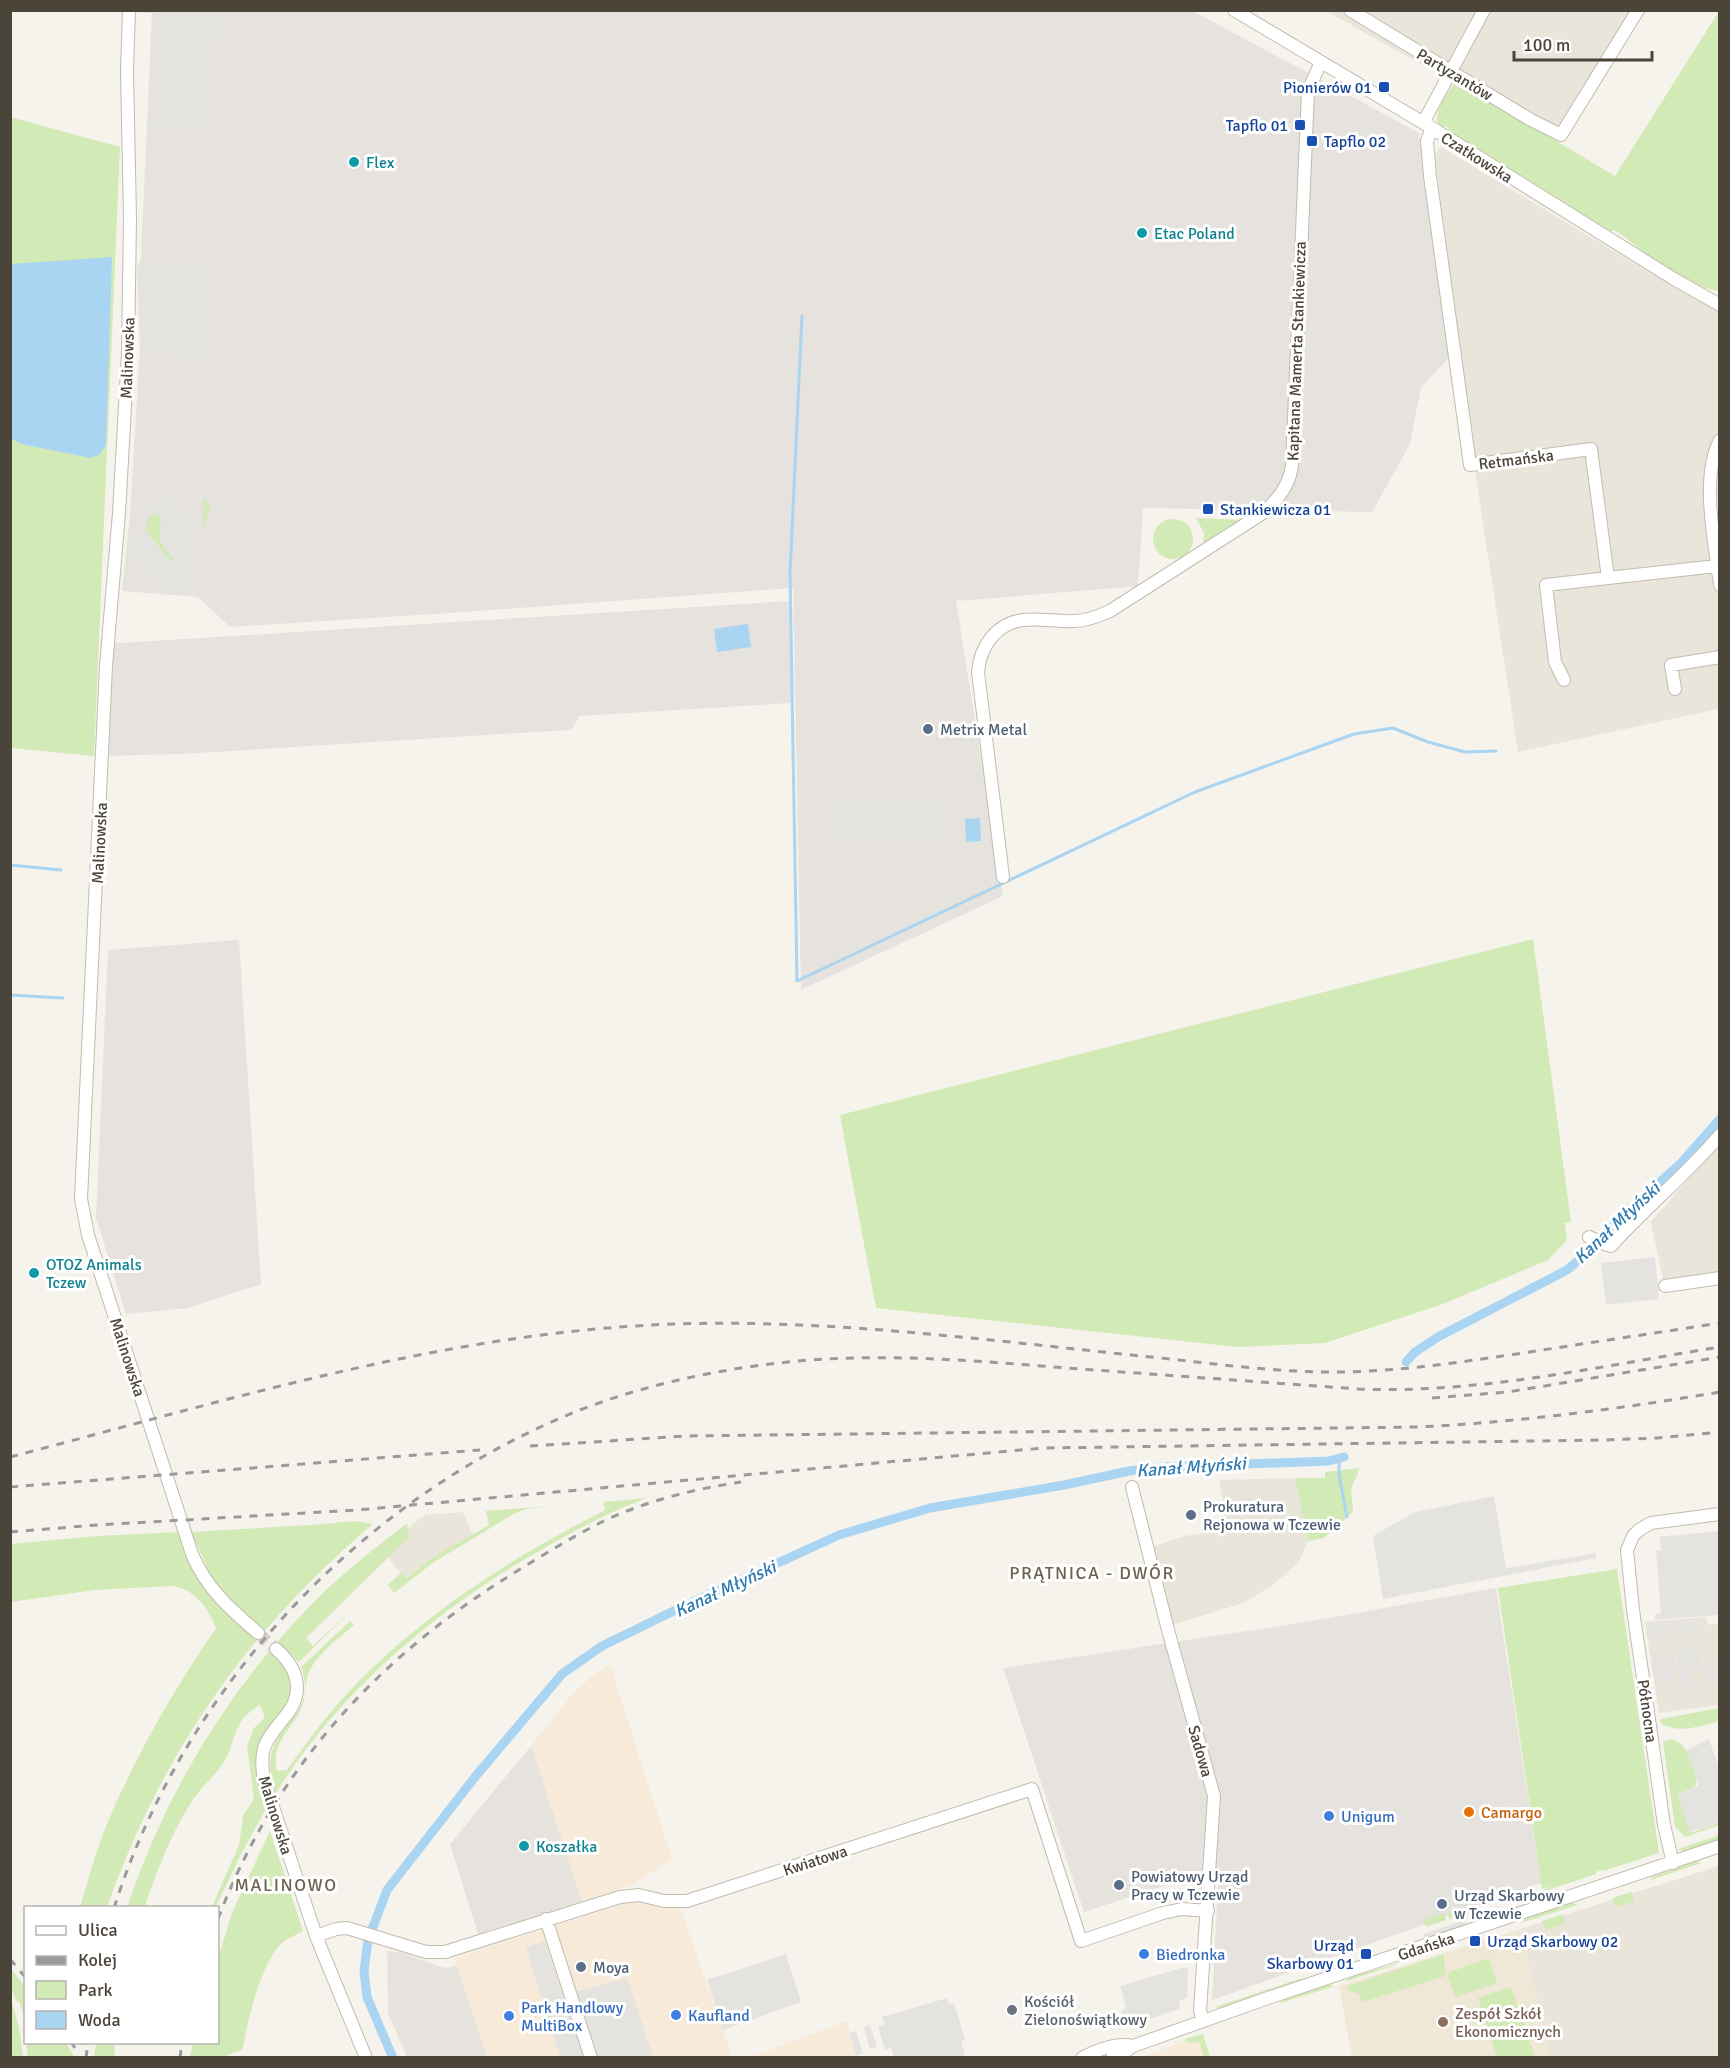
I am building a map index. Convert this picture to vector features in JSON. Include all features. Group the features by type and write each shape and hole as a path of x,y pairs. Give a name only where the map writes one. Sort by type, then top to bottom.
{"street":[{"name":"Malinowska","path":"129,10 127,70 130,218 128,353 119,513 106,666 81,1189 82,1211 192,1554 207,1584 217,1596 258,1633"},
{"name":"Czatkowska","path":"1234,10 1428,125 1674,279 1719,304"},
{"name":"Partyzantów","path":"1350,10 1531,120 1561,135 1638,10"},
{"path":"1428,125 1451,71 1484,10"},
{"name":"Kapitana Mamerta Stankiewicza","path":"1003,877 978,672 982,652 989,639 1006,626 1023,620 1073,621 1093,618 1110,611 1263,513 1277,500 1289,480 1292,465 1308,91 1321,62"},
{"name":"Retmańska","path":"1428,125 1430,176 1470,465 1591,449 1608,578"},
{"path":"1719,440 1712,458 1709,486 1719,585"},
{"path":"1564,680 1555,662 1546,585 1717,566"},
{"path":"1675,689 1671,665 1719,657"},
{"path":"1589,1237 1609,1246 1637,1217 1665,1193 1719,1135"},
{"path":"1665,1286 1719,1278"},
{"name":"Sadowa","path":"1132,1487 1168,1630 1214,1796 1200,2011 1203,2021"},
{"name":"Północna","path":"1673,1863 1661,1803 1627,1558 1630,1542 1645,1525 1658,1521 1719,1514"},
{"name":"Malinowska","path":"276,1648 292,1667 296,1677 297,1691 293,1706 267,1743 262,1759 263,1772 272,1808 316,1936 366,2058"},
{"name":"Kwiatowa","path":"316,1936 342,1928 439,1954 546,1919 631,1895 664,1901 687,1901 1032,1789 1081,1941 1163,1913 1182,1909 1208,1911"},
{"name":"Gdańska","path":"1112,2058 1133,2046 1203,2021 1719,1846"},
{"path":"546,1919 591,2058"},
{"name":"Gdańska","path":"1082,2058 1098,2050 1133,2046"}],"shaded area":[{"path":"155,10 221,11 216,132 157,130 156,146 148,145"},
{"path":"77,11 1193,11 1419,133 1449,358 1421,387 1410,444 1372,512 1143,508 1138,586 956,601 1003,896 801,990 793,588 230,627 198,597 122,591 130,515 140,348 137,267 141,259 152,13"},
{"path":"1326,11 1631,11 1555,134 1497,107"},
{"path":"1351,117 1405,150 1397,162 1413,172 1409,179 1386,166 1390,159 1372,148 1368,153 1345,140 1352,128 1347,124"},
{"path":"1299,141 1297,206 1294,196 1296,146"},
{"path":"1441,147 1667,283 1719,311 1719,709 1518,752 1473,458 1435,154"},
{"path":"148,256 166,257 166,264 200,265 200,259 210,259 205,359 143,356"},
{"path":"1296,256 1292,318 1289,313 1292,262"},
{"path":"1319,277 1325,277 1323,307 1317,307"},
{"path":"1359,300 1388,302 1388,307 1359,305"},
{"path":"1399,302 1429,304 1429,309 1399,307"},
{"path":"155,493 179,494 179,502 200,529 197,593 162,589 134,562 132,553 135,517 139,507 154,500","holes":["156,513 161,518 160,542 174,559 172,562 145,531 148,517"]},
{"path":"790,601 791,703 579,716 573,728 568,730 182,754 102,756 108,642"},
{"path":"959,726 967,727 966,758 959,758"},
{"path":"827,797 948,798 949,840 827,844"},
{"path":"239,940 261,1284 188,1308 126,1314 96,1218 108,950"},
{"path":"1719,1144 1719,1274 1664,1284 1651,1222"},
{"path":"1655,1257 1659,1299 1606,1305 1601,1263"},
{"path":"1295,1478 1308,1541 1299,1562 1273,1585 1243,1603 1172,1625 1152,1547 1185,1536 1228,1529 1219,1480"},
{"path":"1494,1496 1506,1568 1596,1553 1596,1558 1383,1599 1373,1536 1415,1512"},
{"path":"463,1512 473,1535 430,1559 406,1579 387,1557 409,1537 408,1528 425,1515"},
{"path":"1719,1531 1719,1615 1655,1620 1655,1614 1661,1613 1656,1551 1661,1550 1660,1537"},
{"path":"1496,1588 1541,1883 1212,2000 1219,1868 1084,1912 1003,1668 1306,1622"},
{"path":"1706,1617 1708,1625 1719,1623 1719,1705 1659,1713 1645,1622"},
{"path":"1694,1619 1695,1632 1673,1635 1672,1620"},
{"path":"1669,1621 1670,1638 1650,1640 1648,1623"},
{"path":"1698,1646 1701,1667 1688,1668 1691,1688 1682,1690 1677,1649"},
{"path":"1673,1651 1675,1680 1655,1682 1651,1654"},
{"path":"1704,1662 1714,1662 1717,1684 1707,1686"},
{"path":"610,1665 672,1859 630,1886 582,1901 531,1746 571,1696 592,1676"},
{"path":"1709,1739 1719,1768 1719,1823 1689,1832 1678,1794 1699,1786 1687,1750"},
{"path":"531,1746 582,1901 478,1934 450,1844"},
{"path":"1719,1866 1719,2057 1550,2057 1520,1929"},
{"path":"629,1902 679,1904 732,2057 487,2057 455,1958"},
{"path":"1465,1920 1467,1927 1425,1941 1423,1934"},
{"name":"Zespół Szkół Ekonomicznych","path":"1520,1929 1550,2057 1352,2057 1339,1986"},
{"path":"545,1941 583,2057 560,2057 526,1948"},
{"path":"387,1951 402,1953 445,1968 457,1965 487,2057 407,2057 388,2013"},
{"path":"786,1954 801,2002 723,2030 707,1980"},
{"path":"1185,1967 1188,1969 1187,1998 1180,2000 1179,2009 1119,2029 1116,2020 1126,2007 1120,1986"},
{"path":"627,1978 653,2057 597,2057 575,1992"},
{"path":"947,1998 949,2004 954,2003 965,2039 961,2041 965,2055 958,2058 894,2057 891,2048 885,2050 878,2027 885,2025 882,2017"},
{"path":"847,2021 855,2057 747,2058"},
{"path":"870,2025 877,2047 870,2049 864,2027"},
{"path":"856,2031 863,2054 856,2056 849,2033"},
{"path":"1203,2034 1210,2057 1139,2058"}],"green space":[{"path":"1719,11 1719,291 1678,275 1618,232 1613,230 1609,233 1449,131 1448,127 1438,125 1437,119 1441,103 1457,82 1615,176"},
{"path":"10,117 120,147 94,756 11,748"},
{"path":"204,497 210,507 204,528 202,528"},
{"path":"156,513 161,518 160,542 174,559 172,562 145,531 148,517"},
{"path":"1196,518 1241,520 1203,546 1204,533"},
{"path":"1173,519 1187,525 1193,539 1187,553 1173,559 1159,553 1153,539 1159,525"},
{"path":"1533,939 1571,1222 1565,1223 1567,1240 1548,1260 1443,1304 1325,1343 1237,1347 876,1308 840,1115"},
{"path":"1360,1468 1351,1489 1353,1512 1324,1538 1308,1541 1295,1478 1325,1478 1325,1472"},
{"path":"647,1498 600,1518 525,1559 488,1582 419,1633 386,1661 327,1723 300,1757 276,1793 270,1761 275,1744 301,1706 305,1683 301,1667 350,1621 354,1625 325,1650 309,1672 303,1704 277,1751 277,1771 287,1770 321,1724 371,1669 401,1642 465,1592 534,1549 605,1510 603,1502"},
{"path":"549,1506 526,1509 512,1515 434,1562 394,1593 388,1585 401,1573 407,1578 430,1559 489,1525 486,1511"},
{"path":"355,1521 373,1524 286,1607 248,1651 213,1698 182,1746 154,1797 107,1906 80,1906 101,1838 129,1776 170,1701 216,1628 209,1613 194,1595 172,1586 95,1590 11,1602 11,1544 97,1536 179,1532 193,1568 205,1589 224,1611 254,1637 210,1574 191,1532"},
{"path":"407,1523 409,1537 306,1638 313,1646 360,1602 300,1661 298,1662 290,1652 279,1645 278,1658 289,1673 292,1687 258,1777 267,1807 216,1906 212,1906 239,1845 243,1816 254,1799 247,1746 254,1728 265,1718 260,1705 244,1718 236,1731 224,1762 186,1810 166,1851 145,1906 128,1906 162,1821 206,1739 260,1662 323,1593"},
{"path":"1617,1569 1659,1853 1596,1872 1596,1874 1530,1896 1530,1894 1555,1886 1542,1889 1498,1588"},
{"path":"1719,1708 1719,1721 1697,1727 1681,1729 1666,1726 1660,1722 1661,1719"},
{"path":"1672,1739 1687,1751 1697,1781 1695,1787 1678,1794 1690,1833 1719,1823 1719,1825 1685,1837 1675,1826 1663,1742"},
{"path":"270,1831 303,1931 282,1943 274,1952 261,1978 243,2049 223,2057 190,2057 193,2044 219,2044 219,1956 232,1913"},
{"path":"1719,1835 1719,1840 1699,1849 1683,1851 1678,1849"},
{"path":"1696,1861 1701,1863 1651,1880 1652,1877"},
{"path":"1631,1892 1634,1901 1615,1907 1613,1898"},
{"path":"1573,1903 1578,1905 1521,1923 1525,1918"},
{"path":"1468,1906 1470,1914 1449,1919 1448,1913"},
{"path":"1444,1913 1446,1920 1426,1927 1424,1920"},
{"path":"1563,1914 1565,1924 1546,1930 1542,1921"},
{"path":"1444,1954 1445,1976 1363,2002 1358,1993 1350,1992 1347,1986"},
{"path":"1489,1958 1497,1983 1455,1997 1447,1973"},
{"path":"1396,1965 1345,1982 1350,1977"},
{"path":"10,1968 24,1985 24,2016 20,2003 16,2000 11,1988"},
{"path":"1302,1978 1299,1982 1221,2008 1215,2007"},
{"path":"1327,1984 1335,1986 1278,2004 1284,1999"},
{"path":"1511,1987 1535,2057 1497,2057 1478,1998"},
{"path":"11,1999 19,2027 23,2057 11,2057"},
{"path":"1203,2034 1210,2057 1204,2057 1199,2041 1190,2044 1185,2041 1185,2039"},
{"path":"26,2044 67,2044 74,2057 28,2057"},
{"path":"96,2044 114,2044 115,2057 94,2057"}],"water":[{"path":"112,257 106,445 100,454 91,458 21,444 11,438 11,264"},
{"path":"748,624 751,647 717,652 714,629"},
{"path":"980,818 981,841 966,842 965,819"}],"waterway":[{"path":"802,316 790,573 797,981 1195,792 1354,734 1393,728 1428,742 1465,752 1496,751"},
{"path":"10,865 61,870"},
{"path":"10,995 63,998"},
{"name":"Kanał Młyński","path":"1406,1362 1415,1352 1438,1337 1567,1270 1682,1162 1720,1119"},
{"name":"Kanał Młyński","path":"393,2058 367,1997 364,1971 368,1940 387,1890 475,1777 562,1674 602,1646 839,1535 930,1508 1064,1485 1129,1471 1166,1467 1329,1461 1344,1457"},
{"path":"1339,1459 1339,1475 1347,1517"}],"tunnel":[{"path":"258,1633 276,1649"}],"railway":[{"path":"10,1457 339,1372 505,1340 589,1330 674,1324 732,1323 849,1328 908,1332 1255,1368 1349,1372 1453,1363 1720,1323"},
{"path":"115,1906 146,1826 186,1748 235,1675 292,1608 356,1547 426,1493 501,1447 606,1400 660,1384 715,1372 770,1364 832,1359 899,1358 967,1361 1358,1389 1404,1389 1495,1383 1720,1347"},
{"path":"1432,1398 1508,1392 1720,1357"},
{"path":"530,1446 686,1436 1418,1427 1569,1414 1720,1392"},
{"path":"10,1532 357,1510 1043,1448 1604,1440 1720,1432"},
{"path":"10,1487 480,1450"},
{"path":"219,1917 242,1862 271,1810 305,1761 342,1715 383,1673 428,1634 476,1598 527,1565 606,1520 672,1496 741,1482"},
{"path":"10,1959 24,1976"},
{"path":"72,2044 75,2048"},
{"path":"86,2058 88,2044"},
{"path":"180,2058 182,2044"}],"place":[{"name":"Pionierów 01","path":"1384,87"},
{"name":"Tapflo 01","path":"1300,125"},
{"name":"Tapflo 02","path":"1312,141"},
{"name":"Flex","path":"354,162"},
{"name":"Etac Poland","path":"1142,233"},
{"name":"Stankiewicza 01","path":"1208,509"},
{"name":"Metrix Metal","path":"928,729"},
{"name":"OTOZ Animals Tczew","path":"34,1273"},
{"name":"Prokuratura Rejonowa w Tczewie","path":"1191,1515"},
{"name":"Camargo","path":"1469,1812"},
{"name":"Unigum","path":"1329,1816"},
{"name":"Koszałka","path":"524,1846"},
{"name":"Powiatowy Urząd Pracy w Tczewie","path":"1119,1885"},
{"name":"Urząd Skarbowy w Tczewie","path":"1442,1904"},
{"name":"Urząd Skarbowy 02","path":"1475,1941"},
{"name":"Biedronka","path":"1144,1954"},
{"name":"Urząd Skarbowy 01","path":"1366,1954"},
{"name":"Moya","path":"581,1967"},
{"name":"Kościół Zielonoświątkowy","path":"1012,2010"},
{"name":"Kaufland","path":"676,2015"},
{"name":"Park Handlowy MultiBox","path":"509,2016"},
{"name":"Zespół Szkół Ekonomicznych","path":"1443,2022"}],"district":[{"name":"PRĄTNICA - DWÓR","path":"1092,1573"},
{"name":"MALINOWO","path":"286,1885"}]}
